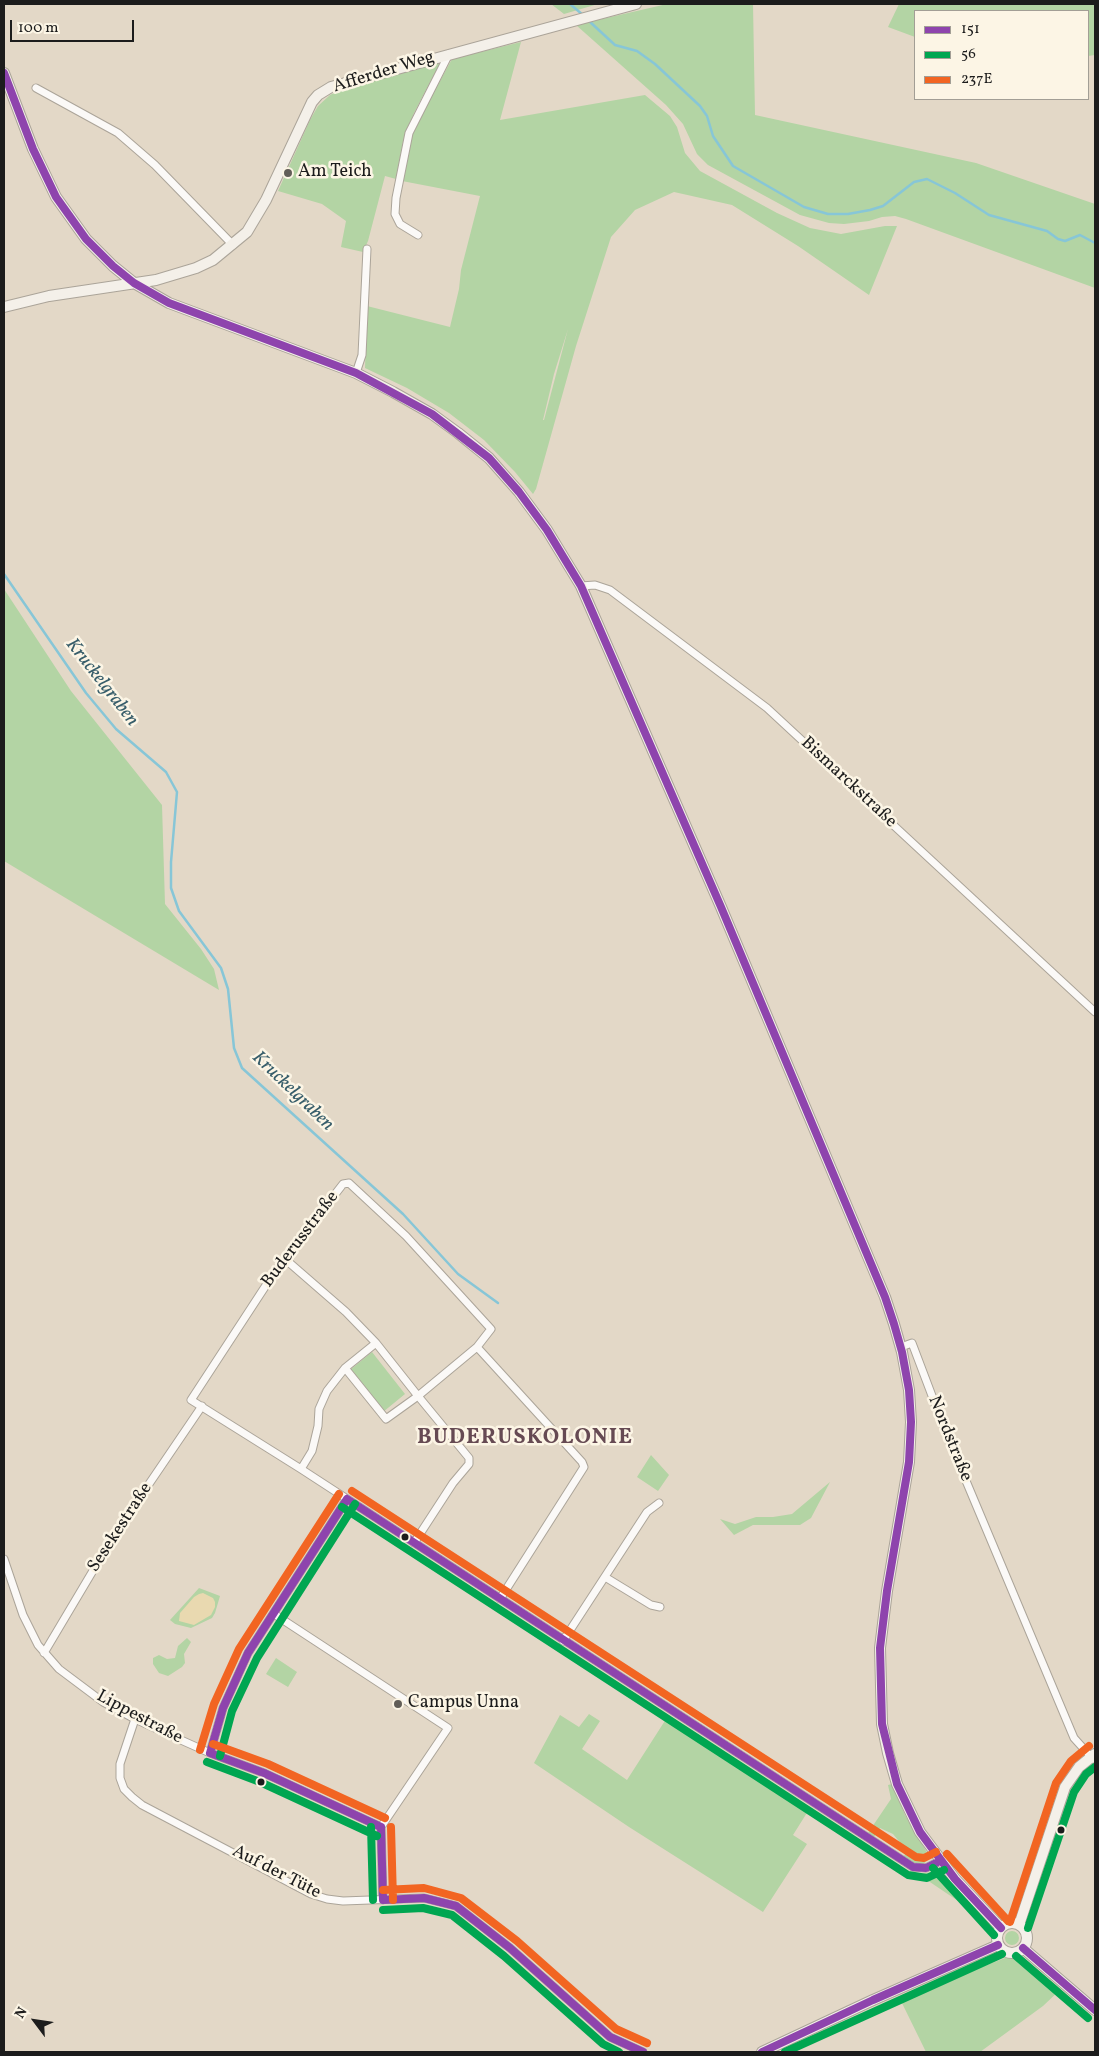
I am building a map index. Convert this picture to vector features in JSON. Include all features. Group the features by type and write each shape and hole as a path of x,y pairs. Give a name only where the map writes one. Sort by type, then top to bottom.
{"main road":[{"name":"Afferder Weg","path":"4,307 49,296 156,280 196,268 213,260 247,232 261,208 310,108 318,96 340,83 636,4"},
{"path":"4,74 37,156 65,212 96,250 134,283 188,312 356,373 432,414 488,458 519,492 547,530 581,586 655,754 814,1127 885,1297 901,1347 909,1390 911,1422 909,1462 887,1591 880,1648 882,1714 888,1753 897,1784 920,1832 940,1860 1001,1928"},
{"path":"1019,1925 1065,1787 1079,1767 1094,1757"},
{"path":"1008,1923 1019,1925 1025,1931 1026,1936 1023,1948 1018,1951 1007,1952 998,1945 998,1933 1008,1923"},
{"path":"762,2052 866,2003 998,1945"},
{"path":"1023,1948 1095,2010"}],"street":[{"path":"418,235 400,224 395,214 396,198 409,133 449,54"},
{"path":"36,88 118,133 155,165 233,245"},
{"path":"356,373 362,355 367,249"},
{"name":"Bismarckstraße","path":"581,586 594,585 610,590 768,708 1095,1012"},
{"name":"Buderusstraße","path":"202,1406 191,1400 274,1273 343,1184 349,1183 406,1236 491,1329 477,1347"},
{"path":"285,1259 346,1312 376,1343 470,1461 453,1483 414,1543"},
{"path":"301,1469 312,1451 322,1400 344,1368 376,1343"},
{"name":"Nordstraße","path":"901,1347 912,1343 948,1438 1074,1738 1094,1757"},
{"path":"344,1368 386,1419 418,1396 477,1347 582,1462 584,1467 500,1599"},
{"path":"202,1406 913,1867 926,1868 940,1860"},
{"name":"Sesekestraße","path":"44,1653 113,1537 202,1406"},
{"path":"210,1753 223,1708 248,1653 348,1499"},
{"path":"564,1640 648,1512 658,1503"},
{"name":"Lippestraße","path":"4,1559 23,1616 32,1635 44,1653 78,1684 103,1702 135,1719 210,1753 264,1773 381,1827"},
{"path":"605,1577 651,1605 660,1607"},
{"path":"274,1614 448,1728 381,1827 383,1900"},
{"name":"Auf der Tüte","path":"135,1719 120,1764 120,1778 124,1789 142,1805 311,1894 343,1901 424,1898 456,1906 510,1948 610,2037 643,2052"}],"green space":[{"path":"551,4 598,4 564,14"},
{"path":"667,4 753,4 755,115 976,163 1095,204 1095,288 895,216 844,224 829,223 800,215 708,165 697,154 683,124 666,105 576,25"},
{"path":"899,4 1095,4 1095,55 1089,56 1089,10 914,10 914,37 888,27"},
{"path":"521,42 500,120 645,95 670,116 677,127 685,153 700,171 777,213 810,228 841,234 885,226 897,226 869,295 798,246 732,205 674,192 635,210 611,237 576,346 533,494 484,440 449,413 407,388 365,368 367,306 450,327 459,289 461,270 480,196 402,181 412,132 452,59","holes":["568,329 544,420 554,374"]},
{"path":"440,63 414,113 403,142 396,179 385,176 368,241 363,252 341,247 346,221 322,204 278,191 310,120 318,106 330,95 342,89"},
{"path":"4,589 71,691 162,805 165,904 201,949 214,969 219,990 4,861"},
{"path":"372,1352 405,1394 383,1412 350,1370"},
{"path":"651,1455 669,1475 658,1491 637,1477"},
{"path":"830,1482 811,1518 800,1525 753,1525 734,1535 720,1519 735,1524 756,1517 792,1514"},
{"path":"199,1588 220,1596 212,1618 191,1628 175,1624 170,1620"},
{"path":"187,1638 191,1642 184,1654 185,1663 182,1667 168,1676 159,1673 153,1664 153,1658 159,1655 167,1659 175,1658 178,1646"},
{"path":"276,1658 297,1672 288,1687 266,1674"},
{"path":"589,1714 600,1721 582,1749 627,1780 668,1716 810,1808 793,1835 807,1844 763,1912 629,1827 534,1763 560,1715 579,1727"},
{"path":"892,1784 905,1815 929,1856 924,1864 914,1863 904,1856 907,1851 893,1834 880,1828 874,1837 868,1833 891,1799 888,1785"},
{"path":"932,1872 940,1874 946,1879 970,1907 967,1907 918,1874"},
{"path":"1009,1931 1015,1931 1019,1938 1015,1945 1009,1945 1005,1941 1005,1935"},
{"path":"1005,1958 1019,1958 1061,1989 1043,2006 980,2052 926,2052 899,1997 977,1965 982,1967"}],"sand":[{"path":"203,1593 213,1598 215,1602 211,1615 194,1625 179,1621 180,1613 194,1597"}],"waterway":[{"path":"570,4 583,15"},
{"path":"589,21 615,45 637,51 655,64 700,106 707,116 713,136 733,166 804,207 828,214 848,214 870,210 883,206 914,182 927,179 955,193 989,215 1047,231 1058,239 1065,241 1080,235 1095,243"},
{"name":"Kruckelgraben","path":"4,574 86,693 116,729 166,772 177,792 171,862 171,888 179,911 221,968 228,989 234,1048 242,1068 403,1214 458,1274 498,1303"}],"transit line":[{"name":"151","path":"4,73 33,149 56,197 86,239 113,266 134,283 169,303 356,373 432,414 489,458 519,492 547,530 581,586 721,907 885,1297 894,1324 902,1352 909,1390 911,1422 909,1462 887,1591 880,1648 882,1724 897,1784 920,1832 955,1879 1001,1928"},
{"name":"237E","path":"352,1491 916,1857 924,1858 936,1852"},
{"name":"237E","path":"200,1750 214,1704 239,1649 339,1494"},
{"name":"151","path":"347,1499 913,1867 926,1868 940,1861"},
{"name":"151","path":"210,1753 223,1708 248,1653 347,1499"},
{"name":"56","path":"220,1756 232,1711 257,1658 355,1504"},
{"name":"56","path":"342,1507 908,1875 927,1878 944,1870"},
{"name":"237E","path":"213,1744 268,1764 385,1818"},
{"name":"237E","path":"1010,1922 1056,1783 1071,1761 1089,1746"},
{"name":"151","path":"210,1753 264,1773 381,1827"},
{"name":"56","path":"207,1762 260,1782 377,1836"},
{"name":"56","path":"1028,1928 1074,1792 1086,1774 1095,1767"},
{"name":"56","path":"371,1827 373,1900"},
{"name":"151","path":"381,1827 383,1900"},
{"name":"237E","path":"391,1827 393,1900"},
{"name":"237E","path":"947,1854 1008,1921"},
{"name":"56","path":"933,1868 994,1935"},
{"name":"237E","path":"383,1890 424,1888 461,1898 517,1941 616,2029 647,2043"},
{"name":"151","path":"383,1900 424,1898 456,1906 510,1948 610,2037 643,2052"},
{"name":"56","path":"383,1910 423,1908 452,1915 504,1956 603,2044 619,2052"},
{"name":"151","path":"762,2052 873,2000 998,1945"},
{"name":"151","path":"1023,1948 1095,2010"},
{"name":"56","path":"785,2052 1002,1954"},
{"name":"56","path":"1016,1956 1088,2018"}],"place":[{"name":"Am Teich","path":"288,173"},
{"name":"Campus Unna","path":"398,1704"}],"district":[{"name":"BUDERUSKOLONIE","path":"525,1439"}]}
